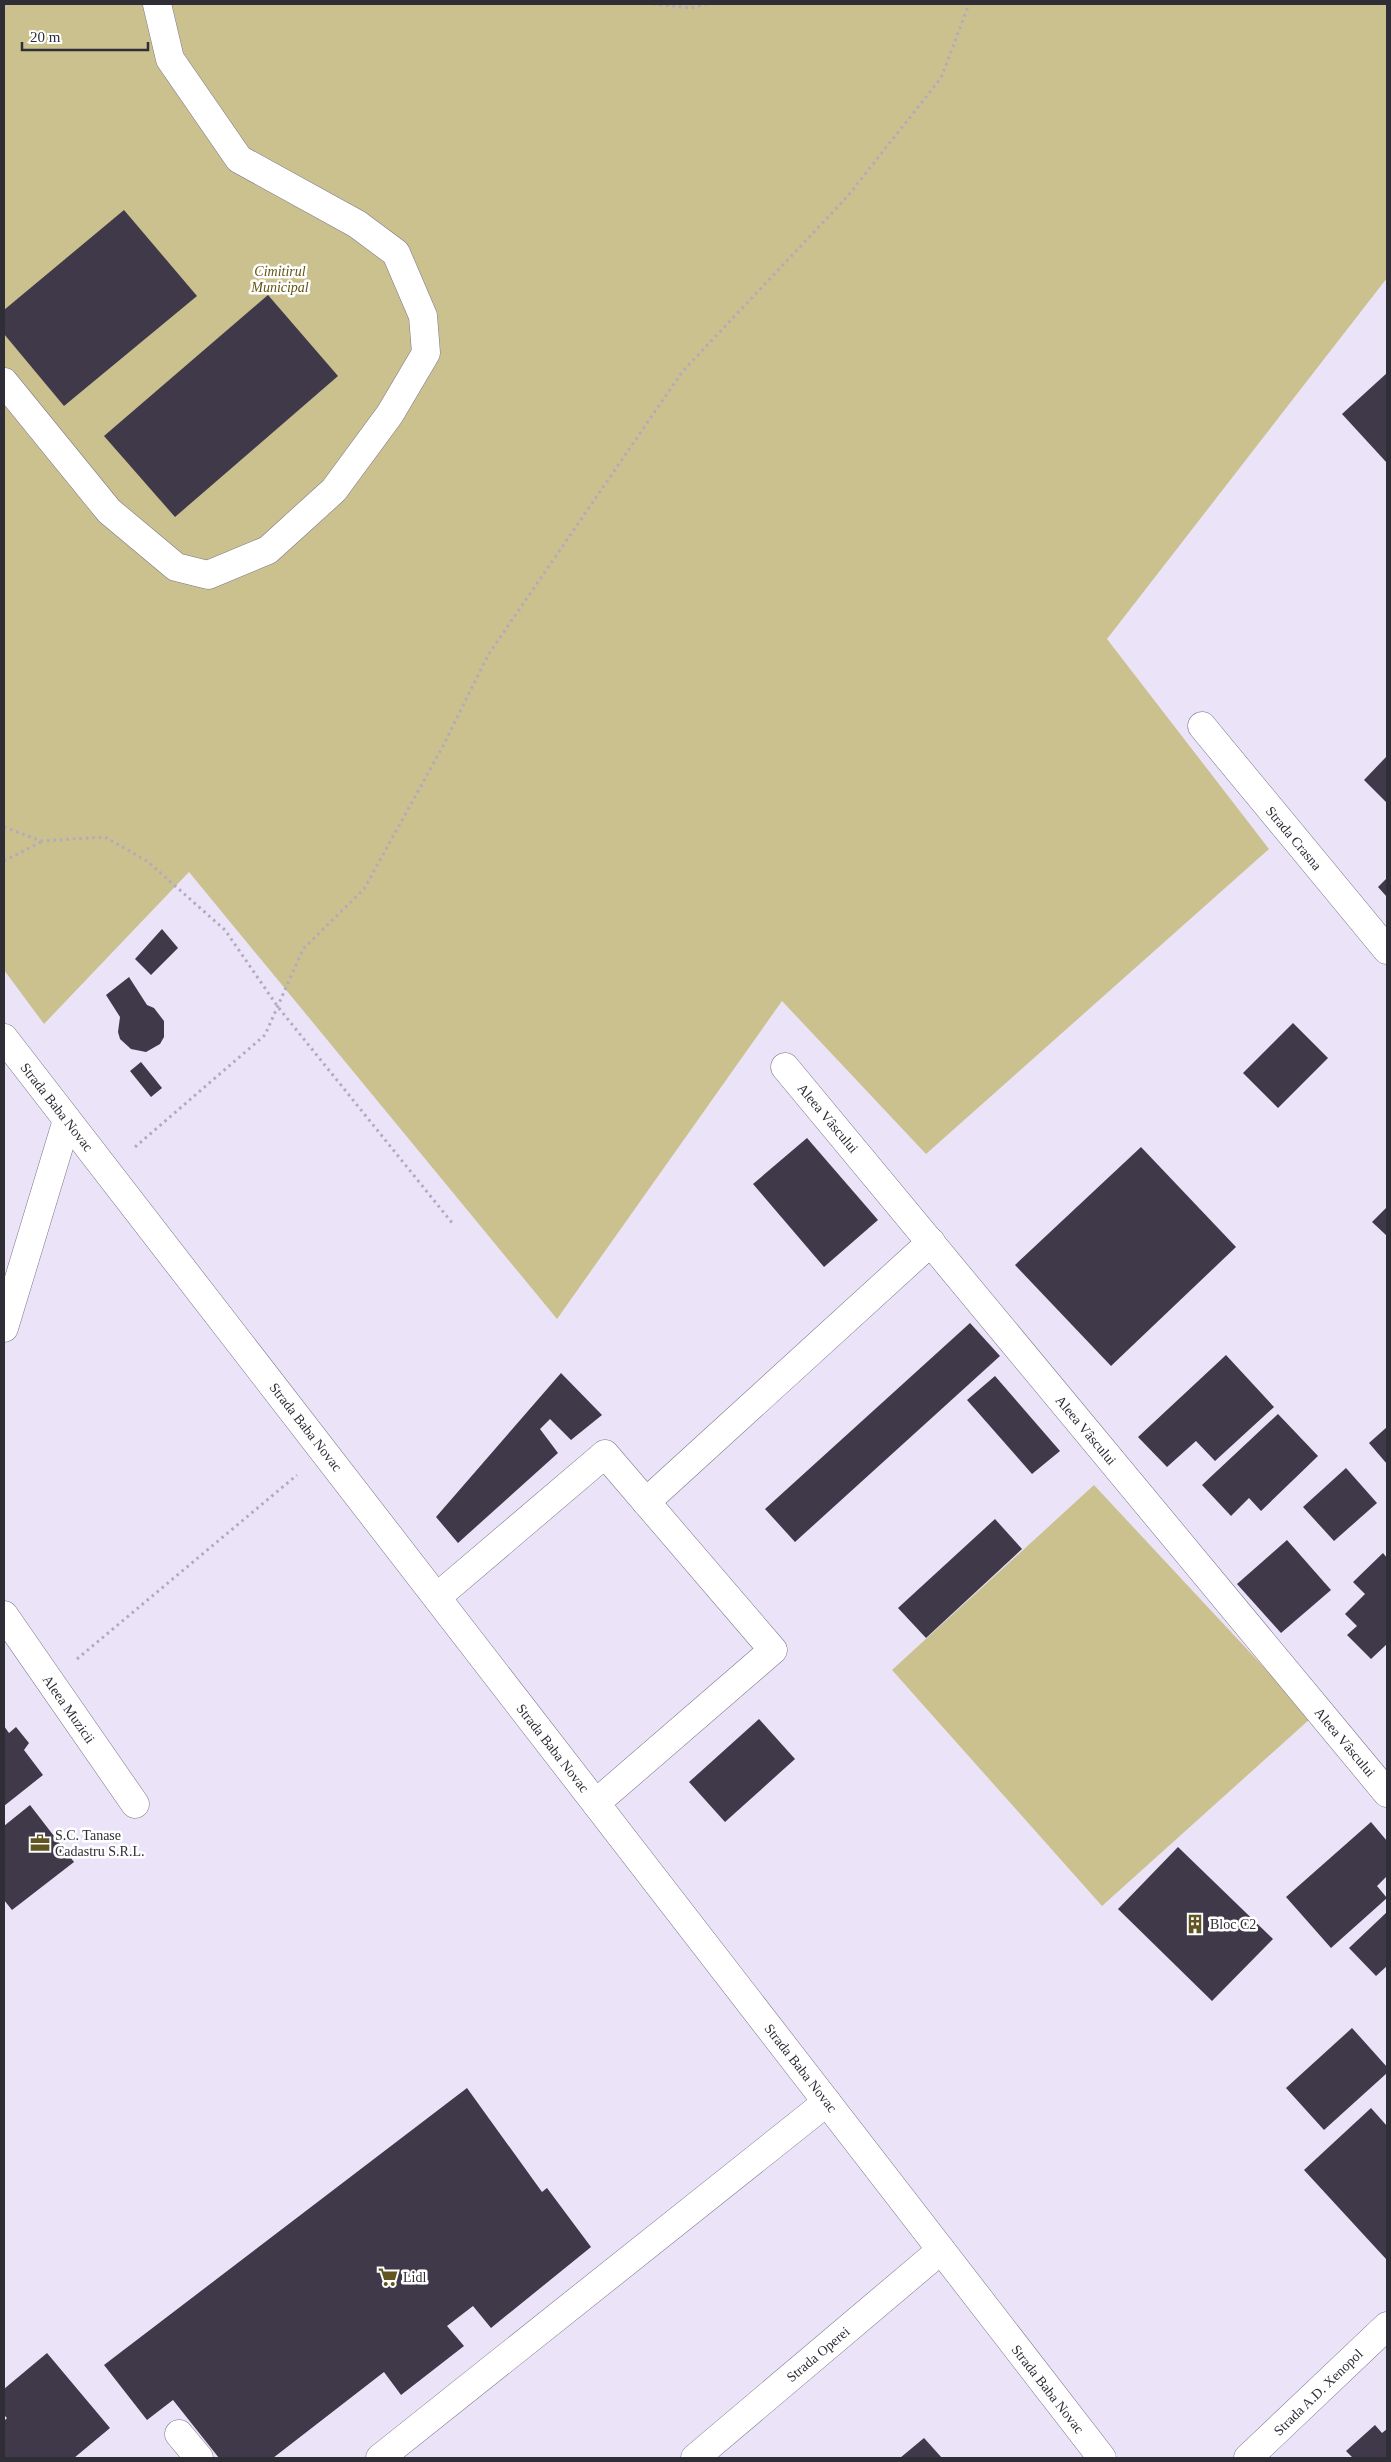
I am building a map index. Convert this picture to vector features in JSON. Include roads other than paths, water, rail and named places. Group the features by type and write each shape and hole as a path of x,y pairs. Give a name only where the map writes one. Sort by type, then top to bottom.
{"street":[{"path":"4,382 109,511 176,567 208,575 268,550 334,490 390,414 426,353 423,316 396,253 357,224 239,159 170,59 157,4"},
{"name":"Strada Crasna","path":"1202,726 1387,950"},
{"name":"Strada Baba Novac","path":"4,1038 108,1170 1102,2458"},
{"name":"Aleea Vâscului","path":"785,1067 1387,1793"},
{"path":"4,1328 67,1120"},
{"path":"646,1502 931,1242"},
{"path":"437,1597 605,1454 774,1650 596,1803"},
{"name":"Aleea Muzicii","path":"4,1614 135,1804"},
{"path":"380,2458 827,2102"},
{"name":"Strada Operei","path":"695,2458 942,2250"},
{"name":"Strada A.D. Xenopol","path":"1248,2458 1387,2326"},
{"path":"179,2434 199,2458"}],"place":[{"name":"S.C. Tanase Cadastru S.R.L.","path":"40,1843"},
{"name":"Bloc C2","path":"1195,1924"},
{"name":"Lidl","path":"388,2277"}],"park label":[{"name":"Cimitirul Municipal","path":"280,280"}]}
